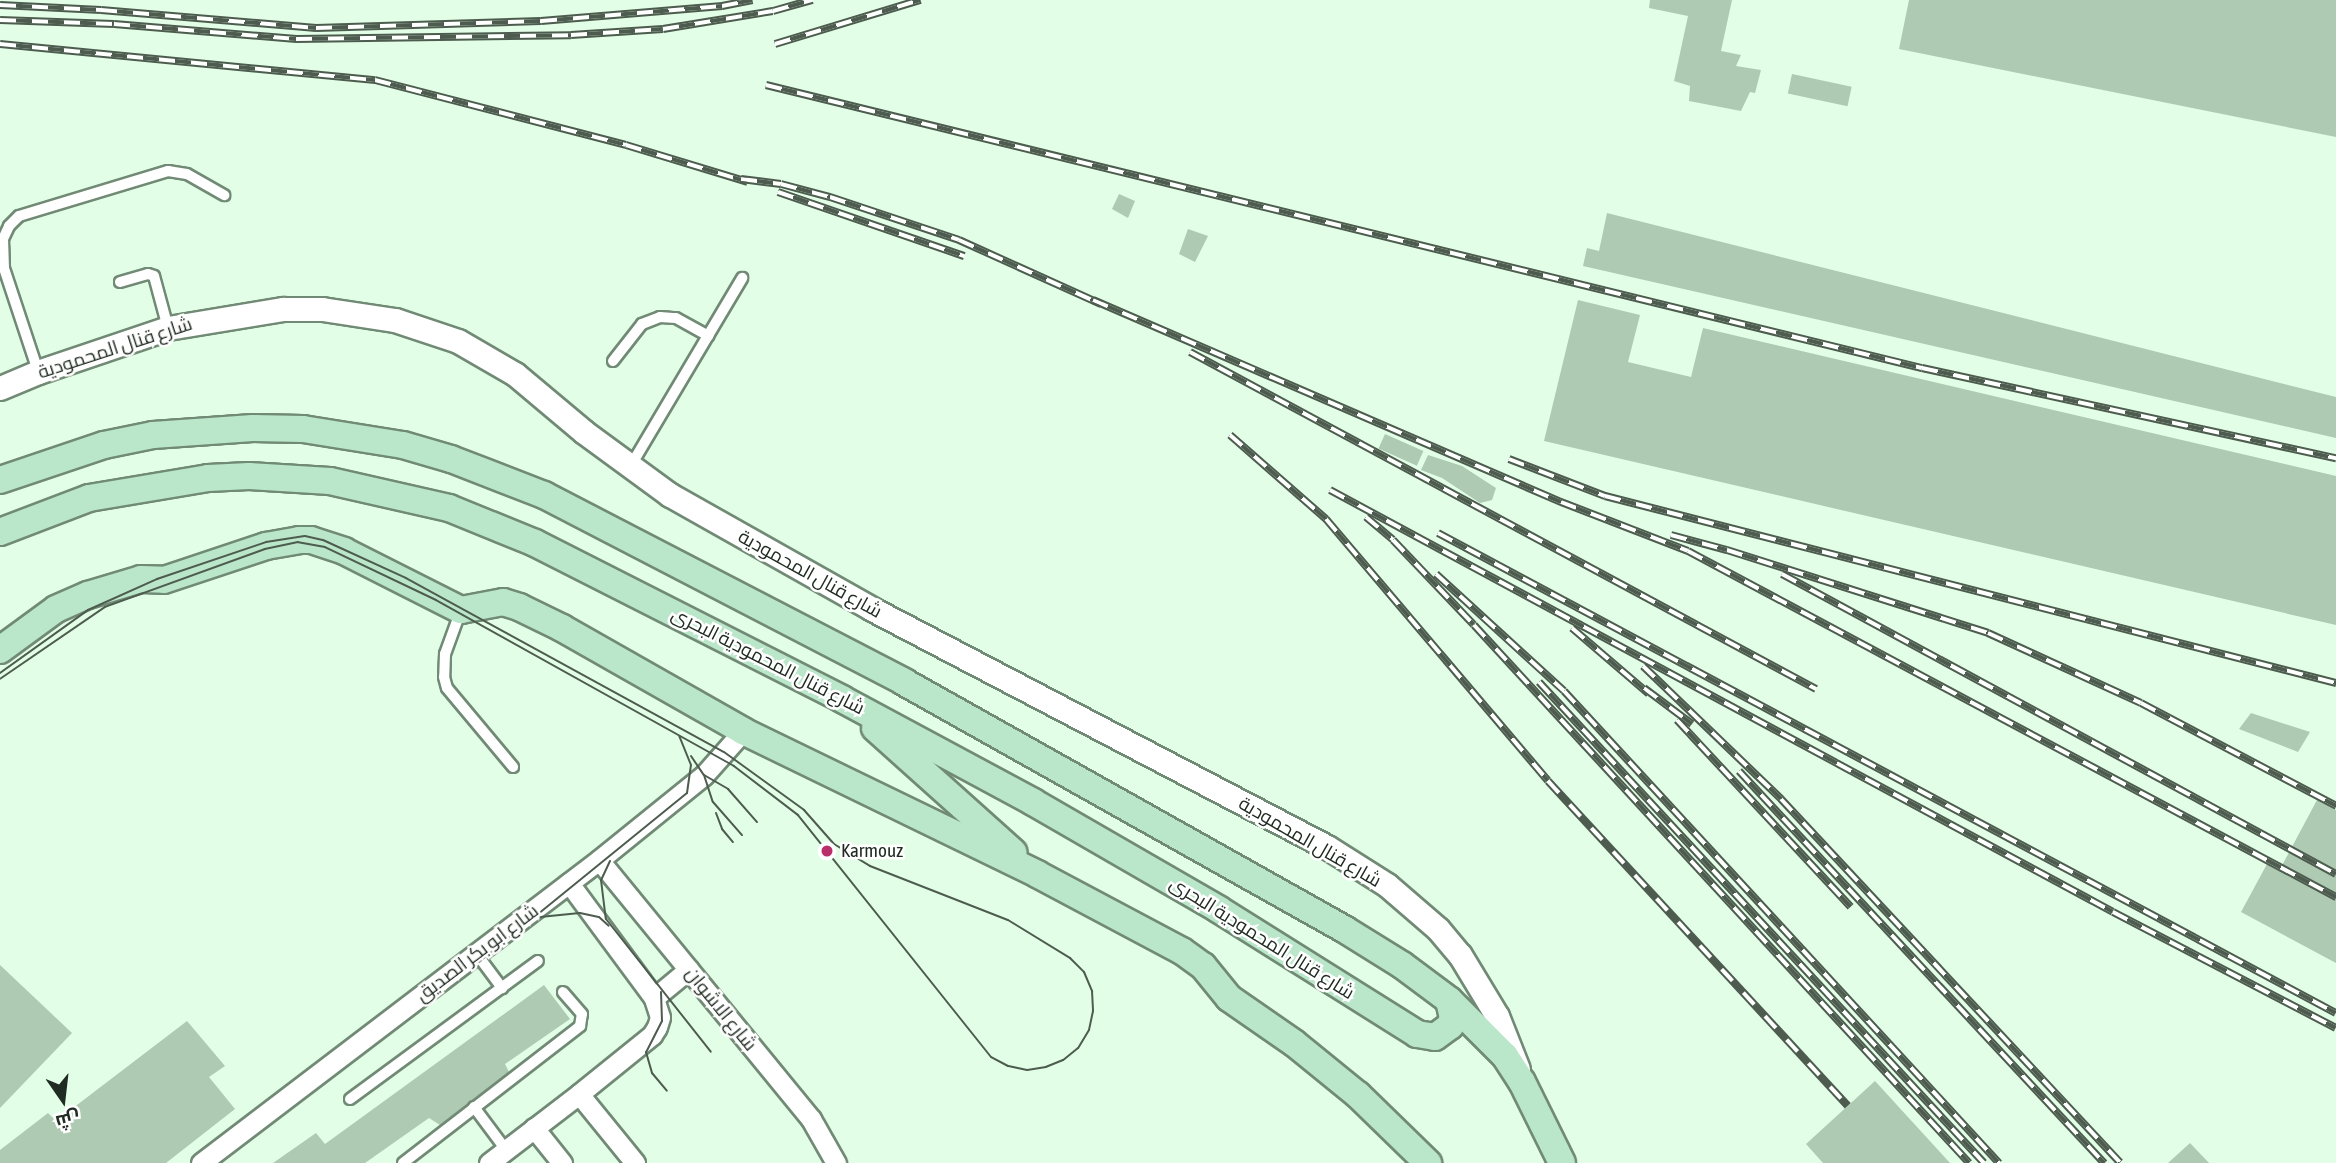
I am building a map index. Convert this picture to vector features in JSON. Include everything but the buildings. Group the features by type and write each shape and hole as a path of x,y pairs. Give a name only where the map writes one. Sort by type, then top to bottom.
{"main road":[{"path":"0,480 56,459 117,443 191,431 253,428 303,429 390,443 498,476 603,524 904,682 1344,929 1402,965 1449,1000 1485,1033 1522,1082 1562,1163"},
{"name":"شارع قنال المحمودية البحرى","path":"0,532 89,498 168,482 249,476 330,481 449,508 500,527 842,698 1033,802 1218,909 1417,1034 1435,1037 1450,1026 1453,1018 1449,1000"},
{"path":"0,650 55,609 88,595 141,579 164,580 266,546 299,540 311,540 344,551 461,610 503,602 534,613 743,732 1037,874 1193,958 1229,998 1327,1068 1429,1163"},
{"path":"842,698 1037,874"}],"street":[{"name":"شارع قنال المحمودية","path":"0,388 38,372 168,328 283,309 322,309 394,320 426,328 487,356 515,374 629,467 670,495 872,610 1327,847 1387,885 1438,929 1474,975 1497,1016 1522,1082"},
{"name":"شارع ابو بكر الصديق","path":"201,1163 599,860 704,775 743,732"},
{"name":"شارع الاشوان","path":"599,860 811,1119 836,1163"},
{"path":"489,1163 652,1035 660,1017 654,998 569,883"},
{"path":"654,998 689,970"},
{"path":"579,1094 635,1163"},
{"path":"534,1129 562,1163"}],"lane":[{"path":"38,372 4,268 1,239 19,216 168,171 180,171 224,195"},
{"path":"120,282 148,274 154,276 168,328"},
{"path":"629,467 742,278"},
{"path":"613,361 642,324 660,317 676,318 708,336"},
{"path":"461,610 444,654 447,688 513,767"},
{"path":"476,953 502,988"},
{"path":"349,1099 538,961"},
{"path":"403,1163 582,1023 582,1014 563,992"},
{"path":"474,1107 506,1150"}],"tram line":[{"path":"0,673 88,610 157,579 266,542 305,536 323,540 406,578 724,752 804,810 834,844 870,866 1008,920 1070,958 1084,972 1092,991 1093,1011 1089,1030 1078,1048 1063,1060 1046,1067 1027,1070 1008,1066 991,1057 798,815 734,766 436,600 325,547 298,542 265,549 105,607 0,679"},
{"path":"479,962 687,793 691,765 679,736"},
{"path":"691,756 704,775 728,789 757,822"},
{"path":"704,775 713,802 742,835"},
{"path":"716,813 722,829 733,842"},
{"path":"610,861 601,880 606,919 711,1052"},
{"path":"540,917 580,913 599,917 609,926"},
{"path":"661,992 662,1021 646,1052 652,1073 667,1091"}],"railway":[{"path":"0,5 101,10 316,28 541,21 722,6 752,0"},
{"path":"0,20 114,24 296,39 571,35 663,29 773,11 812,0"},
{"path":"775,44 920,0"},
{"path":"0,44 375,80 626,145 748,182"},
{"path":"766,85 1922,368 2336,458"},
{"path":"741,179 781,184 830,197 959,240 1101,304"},
{"path":"778,192 964,256"},
{"path":"1093,300 1561,502 1688,551 2336,897"},
{"path":"1190,352 1816,689"},
{"path":"1230,435 1326,519 1548,781 1848,1106"},
{"path":"1509,459 1605,496 2336,683"},
{"path":"1330,490 2113,912 2336,1028"},
{"path":"1366,517 1393,540 1474,625 1969,1163"},
{"path":"1438,533 2336,1013"},
{"path":"1671,535 1727,550 1988,633 2141,703 2336,806"},
{"path":"1436,574 1564,691 1999,1163"},
{"path":"1782,574 2336,874"},
{"path":"1572,628 1649,694"},
{"path":"1643,666 1781,799 2120,1163"},
{"path":"1539,682 1984,1163"},
{"path":"1644,688 1692,724"},
{"path":"1677,720 1851,907"},
{"path":"1739,771 2104,1163"}],"place":[{"name":"Karmouz","path":"827,851"}]}
